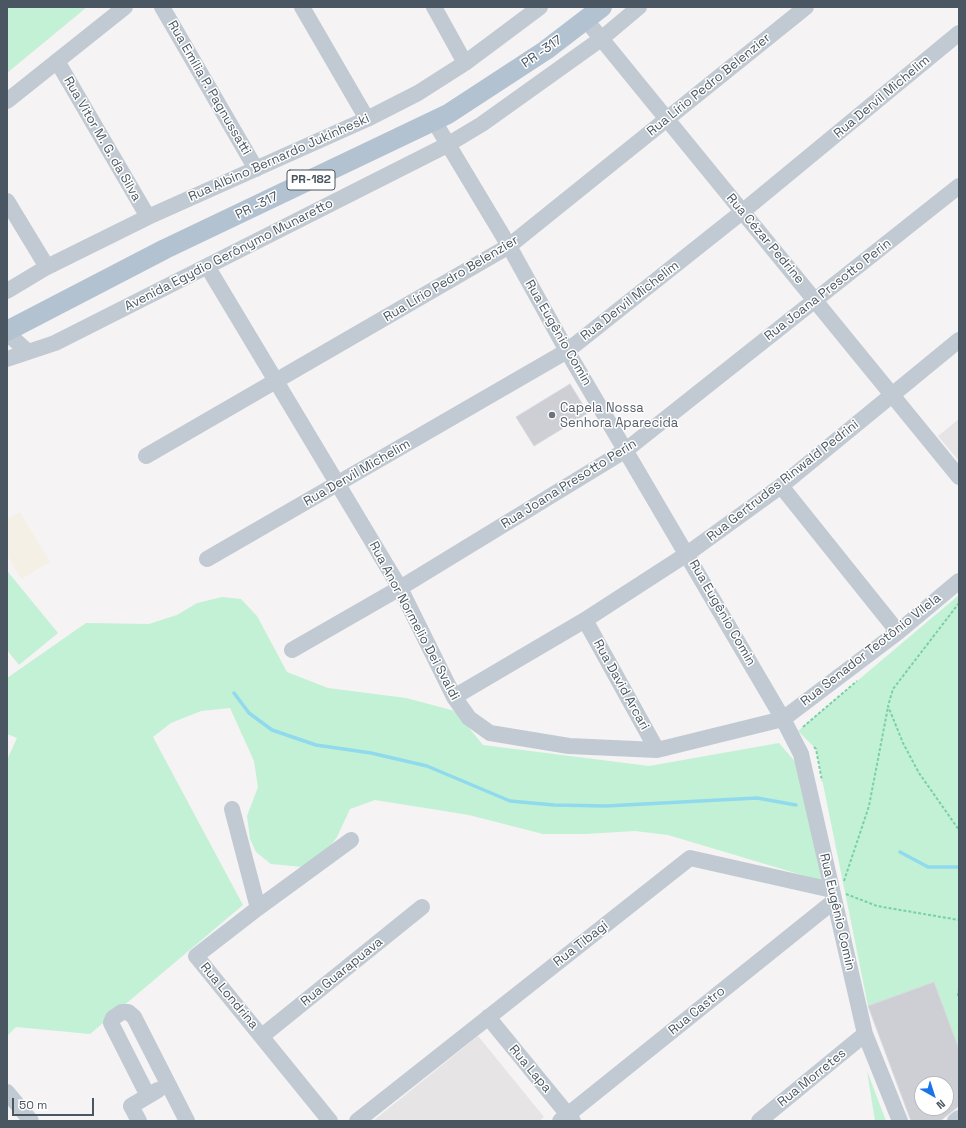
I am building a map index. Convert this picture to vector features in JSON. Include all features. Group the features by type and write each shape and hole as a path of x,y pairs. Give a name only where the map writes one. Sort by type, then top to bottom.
{"main road":[{"name":"PR -317","path":"7,332 165,249 434,121 487,90 602,7"}],"street":[{"path":"7,101 125,7"},
{"name":"Rua Emília P. Pagnussatti","path":"162,7 256,168"},
{"path":"302,7 367,119"},
{"path":"434,7 465,63"},
{"name":"Rua Albino Bernardo Jukinheski","path":"7,290 47,267 148,217 367,119 418,93 465,63 540,7"},
{"name":"Avenida Egydio Gerônymo Munaretto","path":"7,359 56,343 447,145 482,124 601,39 640,7"},
{"name":"Rua Lírio Pedro Belenzier","path":"146,456 509,246 806,7"},
{"name":"Rua Cézar Pedrine","path":"586,20 959,477"},
{"name":"Rua Dervil Michelim","path":"207,559 338,485 567,351 742,212 959,33"},
{"name":"Rua Vitor M. G. da Silva","path":"57,61 148,217"},
{"name":"Rua Eugênio Comin","path":"434,121 447,145 509,246 567,351 688,554 783,719 801,754 840,895 865,1034 900,1121"},
{"name":"Rua Joana Presotto Perin","path":"292,650 400,588 626,450 959,186"},
{"path":"7,202 47,267"},
{"name":"Rua Anor Normelio Dei Svaldi","path":"207,266 400,588 454,697 469,718 490,733 570,746 657,750 783,719"},
{"path":"7,332 28,352"},
{"name":"Rua Gertrudes Rinwald Pedrini","path":"454,697 585,620 688,554 781,486 959,340"},
{"path":"781,486 898,632"},
{"name":"Rua Senador Teotônio Vilela","path":"783,719 898,632 959,581"},
{"name":"Rua David Arcari","path":"585,620 657,750"},
{"path":"232,809 258,908 351,840"},
{"name":"Rua Tibagi","path":"357,1121 690,858 840,895"},
{"name":"Rua Castro","path":"567,1119 840,895"},
{"name":"Rua Guarapuava","path":"262,1036 422,907"},
{"name":"Rua Londrina","path":"258,908 196,956 330,1121"},
{"path":"148,1096 111,1023 113,1018 122,1012 128,1012 134,1017 186,1121"},
{"name":"Rua Lapa","path":"488,1018 567,1119"},
{"name":"Rua Morretes","path":"759,1121 865,1034"},
{"path":"139,1121 131,1106 168,1085"},
{"path":"7,1092 31,1121"},
{"path":"955,1121 959,1118"}],"path":[{"path":"842,877 843,884 856,841 866,819 888,706 894,689 959,603"},
{"path":"798,731 858,681"},
{"path":"888,706 903,742 919,773 959,830"},
{"path":"811,745 816,749 822,783"},
{"path":"840,895 877,906 959,920"},
{"path":"959,988 959,999"}],"shaded area":[{"path":"959,419 959,461 938,436"},
{"path":"478,1036 544,1117 539,1121 373,1121"}],"green space":[{"path":"7,7 87,7 7,73"},
{"path":"8,572 58,633 19,665 7,650"},
{"path":"959,595 959,1049 934,982 868,1006 816,749 798,731"},
{"path":"222,597 241,599 257,616 287,672 328,688 406,698 455,711 483,745 649,766 779,743 798,765 822,881 668,835 635,831 585,834 543,834 469,815 375,800 350,809 337,837 325,853 303,867 271,864 256,852 250,839 247,816 258,787 254,761 230,708 201,711 171,723 153,737 243,905 90,1034 16,1027 7,1036 7,760 17,738 7,734 7,678 86,623 149,624 177,615 197,603"},
{"path":"867,1071 886,1121 875,1121"}],"sand":[{"path":"20,512 50,562 21,579 7,555 7,519"}],"building":[{"name":"Capela Nossa Senhora Aparecida","path":"570,384 588,413 534,446 516,417"},
{"path":"934,982 959,1049 959,1106 954,1110 954,1076 914,1076 914,1116 946,1116 940,1121 911,1121 868,1006"}],"waterway":[{"path":"234,693 249,713 272,730 316,745 371,753 427,766 510,801 554,805 606,806 757,798 796,805"},
{"path":"900,852 928,867 959,867"}],"place":[{"name":"Capela Nossa Senhora Aparecida","path":"552,415"}]}
